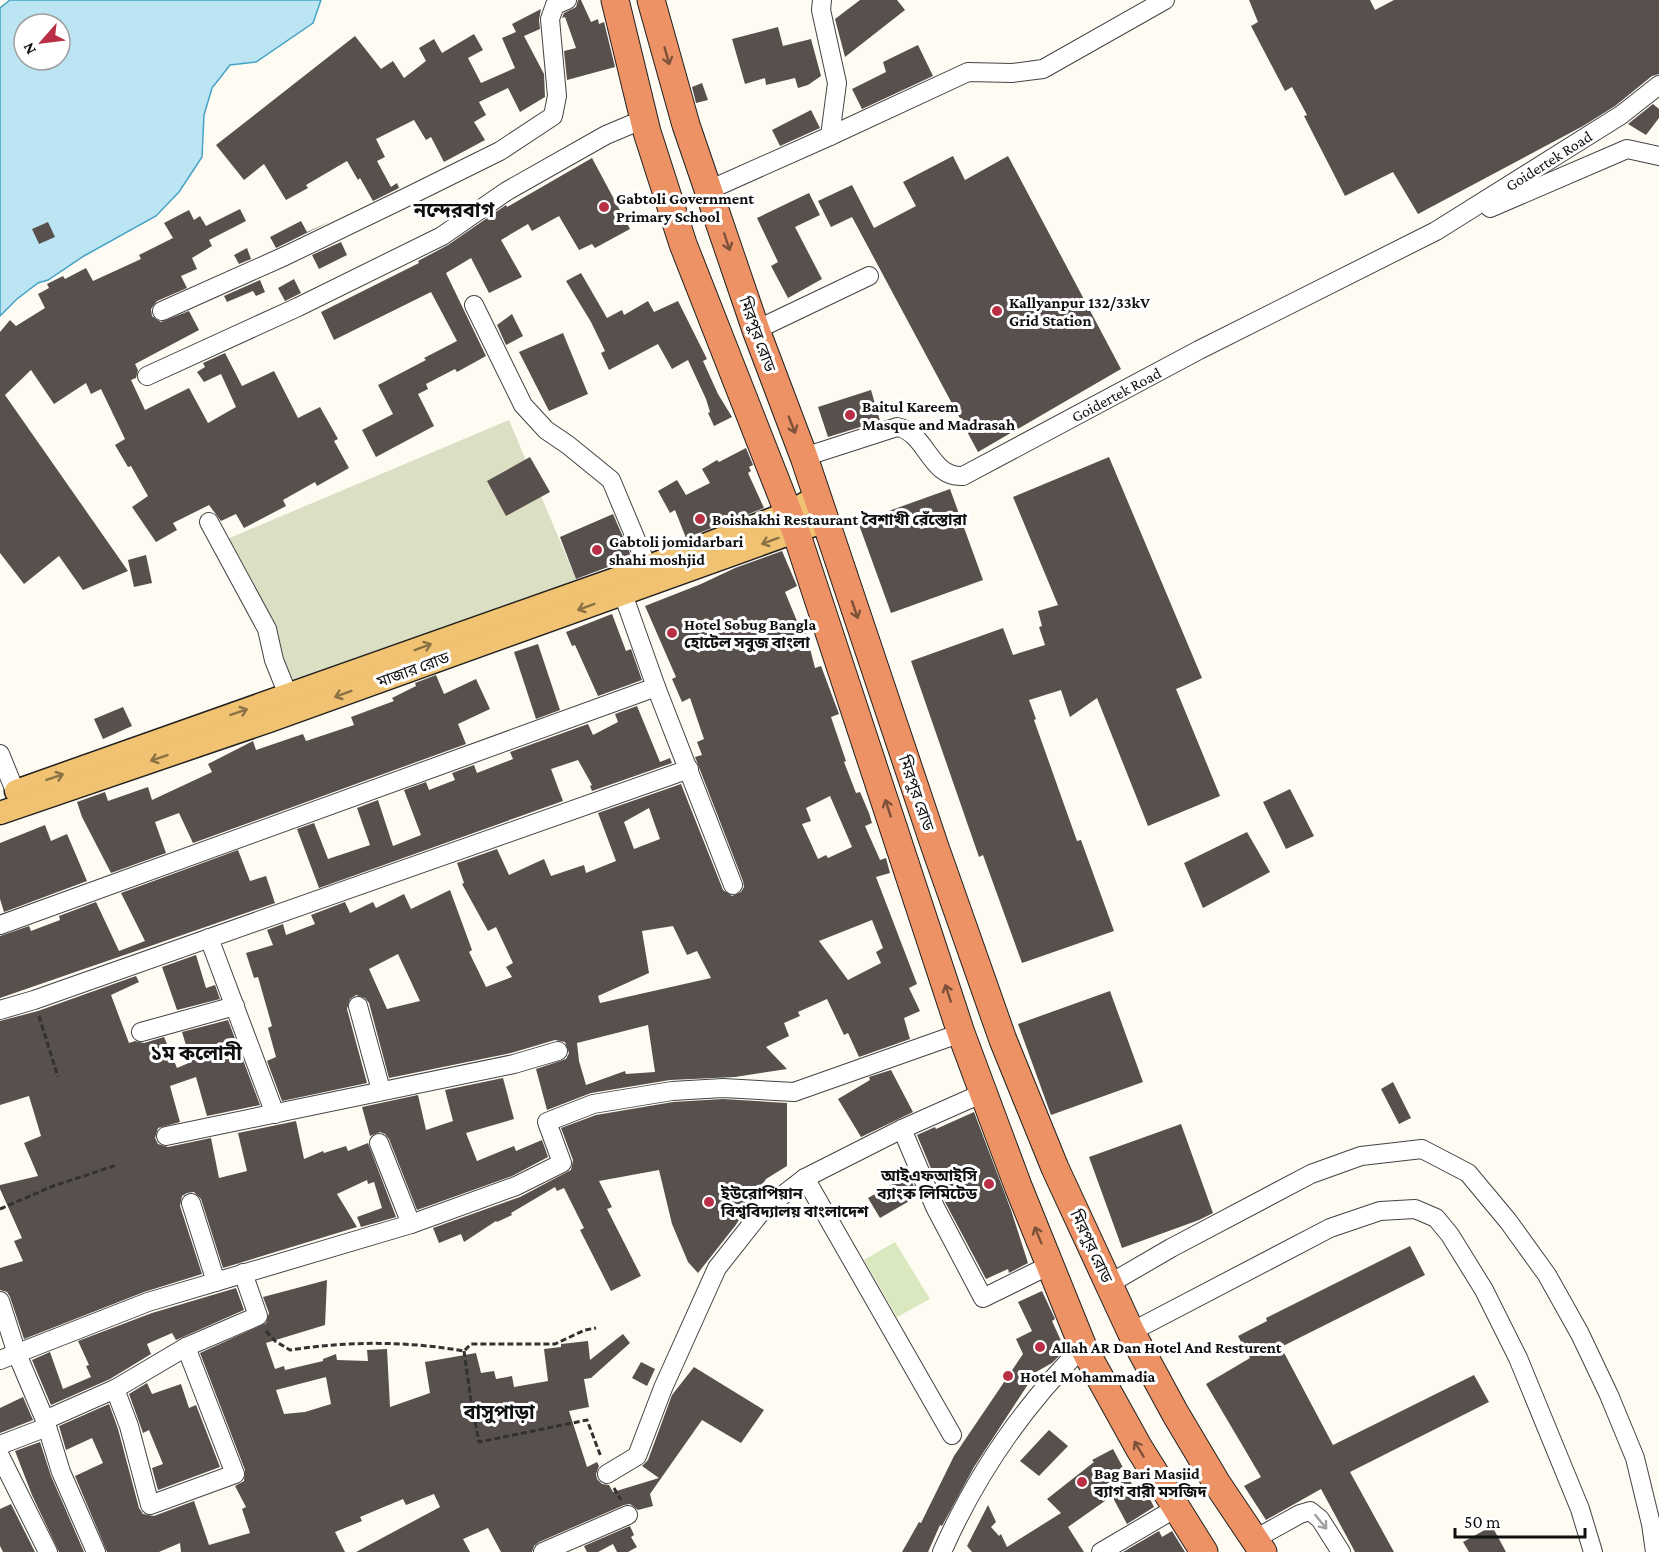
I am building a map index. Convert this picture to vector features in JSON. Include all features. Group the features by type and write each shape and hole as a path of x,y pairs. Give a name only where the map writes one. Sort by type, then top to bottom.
{"highway":[{"name":"মিরপুর রোড","path":"615,0 644,119 683,244 792,522 961,1033 983,1093 1083,1347 1139,1448 1204,1552"},
{"name":"মিরপুর রোড","path":"651,0 686,125 756,330 804,457 1003,1040 1055,1168 1131,1332 1186,1432 1259,1546"}],"main road":[{"name":"মাজার রোড","path":"0,813 269,721 623,594 821,509"},
{"name":"মাজার রোড","path":"8,794 647,566 792,522"}],"street":[{"path":"162,311 285,256 500,151 553,116 557,96 550,19 555,5 567,0"},
{"path":"822,0 821,10 837,83 830,136"},
{"path":"709,190 968,72 1012,73 1043,69 1165,0"},
{"name":"Goidertek Road","path":"1436,231 1621,115 1659,85"},
{"path":"147,376 298,307 442,236 507,191 606,135 644,119"},
{"name":"Goidertek Road","path":"804,457 897,427 912,434 943,472 954,477 963,476 1199,350 1436,231 1627,148 1659,156"},
{"path":"756,330 869,276"},
{"path":"474,305 523,405 546,430 611,480 647,566"},
{"path":"209,522 267,629 274,660 288,695"},
{"path":"623,594 656,687 733,885"},
{"path":"0,926 656,687"},
{"path":"0,754 8,794"},
{"path":"0,1010 689,769"},
{"path":"209,938 275,1114"},
{"path":"141,1032 235,1006"},
{"path":"358,1006 381,1090"},
{"path":"8,1357 148,1302 411,1224 516,1186 562,1163 547,1122 593,1104 672,1091 723,1088 794,1092 961,1033"},
{"path":"166,1136 514,1064 558,1051"},
{"path":"607,1474 637,1456 663,1388 717,1268 762,1211 806,1178 902,1129 983,1093"},
{"path":"902,1129 935,1207 983,1298 1050,1265"},
{"path":"379,1143 411,1224"},
{"path":"1109,1284 1171,1248 1311,1174 1361,1156 1422,1149 1468,1173 1508,1221 1547,1275 1580,1334 1635,1458 1651,1524 1654,1552"},
{"path":"806,1178 952,1435"},
{"path":"191,1203 216,1281"},
{"path":"1131,1332 1330,1228 1380,1210 1415,1209 1436,1218 1450,1235 1484,1290 1518,1358 1580,1509 1593,1552"},
{"path":"0,1445 115,1389 186,1347 258,1316 243,1273"},
{"path":"0,1301 8,1357 46,1424 61,1472 96,1552"},
{"path":"115,1389 129,1426 150,1505 235,1474 186,1347"},
{"path":"942,1552 982,1473 1006,1435 1038,1394 1083,1347"},
{"path":"0,1456 48,1552"},
{"path":"1101,1552 1176,1508"},
{"path":"1259,1546 1300,1514 1310,1511 1320,1519 1341,1552"},
{"path":"543,1552 628,1515"}],"path":[{"path":"34,1000 58,1077"},
{"path":"0,1209 53,1186 117,1164"},
{"path":"258,1316 266,1332 290,1350 329,1344 429,1345 464,1352"},
{"path":"596,1328 585,1330 555,1344 471,1344 464,1352 471,1401 480,1442 587,1420 607,1474 628,1515"}],"green space":[{"path":"509,420 576,579 287,701 220,542"},
{"path":"895,1242 930,1299 897,1317 864,1260"}],"water":[{"path":"10,0 321,0 313,23 256,62 230,65 212,88 204,115 202,157 179,192 156,216 84,256 48,280 38,283 0,316 0,8"}],"building":[{"path":"578,0 581,0 591,22 598,19 599,24 604,22 615,67 567,80 564,51 576,48 565,17 562,18 564,13 576,7"},
{"path":"860,0 897,0 905,10 845,57 835,19"},
{"path":"1249,0 1370,0 1375,10 1394,0 1659,0 1659,74 1652,76 1615,106 1583,126 1418,214 1393,172 1345,196 1304,116 1307,115 1292,87 1285,91 1251,26 1258,22"},
{"path":"541,9 540,29 524,36 544,74 545,97 520,112 508,88 479,102 486,115 474,122 485,140 444,162 431,137 426,140 414,120 376,139 385,157 377,161 391,187 397,183 399,188 373,201 347,161 306,185 308,188 286,200 264,164 244,180 216,145 355,36 381,69 393,61 404,78 426,61 419,48 434,39 442,53 474,34 483,50 468,58 481,83 515,68 502,38 516,32 512,24"},
{"path":"778,27 783,46 811,39 821,76 808,85 798,88 795,78 766,85 765,78 745,84 732,39"},
{"path":"918,45 933,76 862,109 852,89 886,72 883,62"},
{"path":"702,83 708,100 696,103 692,87"},
{"path":"1653,104 1659,109 1659,118 1646,135 1628,124"},
{"path":"811,110 820,128 780,146 772,130"},
{"name":"Kallyanpur 132/33kV Grid Station","path":"953,156 965,180 1008,156 1121,369 978,452 852,217 831,227 818,201 852,185 874,228 916,206 903,182"},
{"path":"592,158 630,229 595,248 592,244 579,250 559,216 532,231 528,224 501,240 522,277 489,293 471,258 446,273 486,356 457,372 455,369 426,384 428,389 418,394 434,426 376,457 362,430 393,414 378,385 457,341 431,292 334,340 321,312 419,263 418,261 448,245 506,205 507,207"},
{"path":"809,193 820,215 795,227 822,279 788,298 771,266 778,262 757,218"},
{"path":"240,209 246,221 209,240 212,246 192,258 197,269 181,276 187,288 157,301 151,309 152,316 161,322 189,311 199,330 135,364 138,370 136,378 131,380 145,410 189,388 208,423 236,407 221,374 204,382 197,372 205,367 203,363 225,353 242,386 274,371 298,418 320,407 338,439 334,441 349,468 317,486 315,482 283,500 286,506 244,528 236,514 221,521 209,505 173,523 177,530 156,542 132,507 148,496 131,466 128,467 115,445 125,439 101,389 91,394 86,383 54,404 31,370 5,395 128,571 83,590 59,556 24,584 0,553 0,332 10,320 16,326 45,308 38,294 49,288 47,284 63,276 65,279 86,268 93,281 141,259 139,255 173,238 164,223 189,210 194,220 200,216 206,226"},
{"path":"301,221 307,232 331,221 276,248 270,237"},
{"path":"48,222 55,237 39,244 32,229"},
{"path":"341,242 347,255 319,269 312,255"},
{"path":"247,248 251,259 239,264 234,255"},
{"path":"581,273 607,318 622,310 624,315 648,301 654,312 678,301 707,359 703,361 718,394 732,417 714,426 708,413 710,412 706,399 688,360 672,369 658,344 609,370 601,353 605,351 591,322 566,281"},
{"path":"294,279 301,293 285,301 278,288"},
{"path":"260,280 265,292 256,296 253,291 227,302 224,296"},
{"path":"512,314 523,336 506,345 497,325"},
{"path":"563,333 588,394 549,411 519,352"},
{"name":"Baitul Kareem Masque and Madrasah","path":"871,390 880,421 828,437 818,407"},
{"path":"746,448 753,465 749,467 751,471 748,473 764,508 686,538 675,510 670,513 658,491 677,480 686,495 710,483 702,469"},
{"path":"530,457 550,492 506,516 487,481"},
{"path":"1109,457 1202,678 1176,689 1220,796 1148,826 1097,698 1070,717 1061,690 1029,700 1077,841 1081,840 1114,931 1022,963 983,855 979,857 911,661 1003,628 1013,655 1045,645 1039,627 1042,626 1038,611 1058,605 1013,497"},
{"path":"950,489 983,580 891,613 858,522"},
{"name":"Gabtoli jomidarbari shahi moshjid","path":"613,514 632,558 576,579 560,537"},
{"path":"782,551 797,586 785,592 799,626 804,625 815,668 821,666 839,714 831,717 846,761 844,762 856,793 860,792 869,813 872,823 865,826 880,860 886,858 890,873 876,877 917,984 909,988 920,1011 904,1018 910,1039 859,1057 848,1033 844,1035 827,999 798,1012 800,1016 784,1023 789,1036 766,1047 787,1069 735,1077 670,1080 591,1093 547,1110 536,1069 566,1059 569,1053 565,1042 555,1040 511,1053 389,1078 369,1003 365,998 356,995 350,999 347,1009 367,1083 282,1101 267,1061 276,1057 268,1028 272,1026 258,977 254,978 246,953 273,945 267,930 283,924 286,935 315,924 311,915 345,902 350,913 373,902 376,908 404,894 411,909 450,890 472,950 469,952 486,987 512,977 506,967 513,963 496,927 488,931 462,884 464,883 457,863 497,849 509,875 544,859 551,876 584,865 586,873 616,861 598,813 681,784 723,890 732,896 741,892 744,887 743,881 695,757 702,755 697,742 704,739 690,698 682,702 672,679 676,677 645,606","holes":["830,796 852,847 828,858 826,855 818,859 802,824 811,821 806,808","649,808 660,839 634,849 624,822","872,920 883,948 876,952 881,963 848,980 819,941","673,926 687,955 697,951 711,978 600,1003 598,996 649,973 642,931","398,954 420,1001 387,1009 369,969","648,1025 655,1072 626,1074 625,1071 586,1085 579,1061 577,1043"]},
{"path":"146,555 152,583 134,587 128,560"},
{"path":"612,614 626,651 631,649 642,680 598,696 575,645 572,646 566,632"},
{"path":"538,644 560,710 536,719 514,652"},
{"path":"436,675 444,694 476,679 490,709 458,724 466,744 193,843 179,813 155,822 166,853 111,873 82,817 77,802 105,792 108,801 148,787 152,800 212,772 208,764 253,741 256,750 303,734 306,741 354,725 351,717 394,701 392,698 416,686 415,683"},
{"path":"637,706 660,762 670,758 672,763 592,791 590,786 592,785 578,760 551,769 563,801 319,888 297,829 314,823 328,859 370,845 357,808 378,800 393,846 421,835 404,790 426,782 429,790 455,780 452,773 474,765 477,773 513,759 510,752 588,724 593,735 618,722 615,714"},
{"path":"123,707 132,726 103,739 94,719"},
{"path":"1290,789 1314,836 1286,849 1263,802"},
{"path":"45,825 51,841 67,834 87,881 4,912 0,899 0,843"},
{"path":"1247,832 1270,872 1203,908 1184,863"},
{"path":"238,850 250,881 266,876 275,903 0,998 0,936 29,926 31,931 60,920 59,916 96,902 119,951 145,941 121,893"},
{"path":"196,955 206,988 215,985 220,999 177,1010 162,967"},
{"path":"136,976 139,982 111,995 129,1043 135,1041 144,1043 164,1037 177,1068 191,1062 182,1032 228,1020 260,1105 207,1116 196,1077 170,1086 180,1122 158,1128 155,1138 158,1144 168,1147 211,1138 219,1178 247,1171 238,1133 296,1121 304,1159 323,1151 324,1153 346,1146 348,1151 368,1143 396,1217 361,1227 357,1217 382,1208 374,1182 368,1184 367,1180 337,1194 357,1227 223,1268 201,1199 194,1192 187,1193 182,1196 180,1206 202,1274 144,1292 24,1339 10,1297 7,1292 0,1290 0,1268 23,1261 14,1241 22,1238 0,1185 38,1176 24,1143 41,1136 29,1096 0,1105 0,1021 38,1011"},
{"path":"1110,991 1143,1082 1051,1115 1018,1024"},
{"path":"891,1070 913,1112 861,1137 838,1099 870,1080 869,1077"},
{"path":"503,1078 514,1119 466,1133 477,1161 514,1146 516,1151 542,1140 548,1157 512,1176 417,1210 389,1139 380,1132 370,1136 362,1107 418,1095 426,1130 453,1121 445,1090"},
{"path":"1393,1082 1411,1118 1399,1124 1381,1089"},
{"path":"723,1099 787,1103 787,1166 766,1179 735,1226 698,1273 688,1262 672,1224 659,1170 599,1181 612,1207 607,1209 641,1276 611,1291 580,1230 584,1228 564,1188 557,1191 555,1187 464,1242 461,1234 439,1243 433,1228 520,1197 571,1170 573,1160 561,1128 596,1115 673,1102"},
{"path":"974,1112 1011,1210 1028,1263 1009,1273 1008,1269 986,1279 945,1202 917,1135"},
{"path":"1181,1124 1213,1213 1122,1248 1089,1157"},
{"path":"909,1175 918,1196 880,1218 868,1198"},
{"path":"1410,1246 1425,1275 1281,1347 1333,1445 1474,1375 1489,1402 1350,1472 1394,1552 1355,1552 1321,1489 1266,1520 1244,1486 1261,1477 1206,1384 1250,1358 1238,1336 1267,1321 1266,1318"},
{"path":"327,1280 325,1325 266,1343 275,1369 284,1366 285,1370 323,1361 336,1354 337,1360 368,1361 367,1350 387,1349 390,1407 430,1393 425,1362 476,1353 481,1373 494,1371 496,1379 512,1376 514,1387 548,1381 544,1349 561,1347 561,1344 588,1341 590,1360 623,1334 630,1343 591,1378 584,1379 589,1407 569,1411 587,1467 597,1462 599,1466 597,1479 602,1484 609,1485 613,1492 659,1478 642,1466 648,1460 672,1395 694,1367 764,1410 741,1443 702,1420 650,1494 653,1506 638,1510 630,1504 624,1505 539,1542 534,1546 532,1552 501,1552 488,1528 463,1539 470,1552 356,1552 440,1507 434,1494 406,1505 403,1499 360,1517 362,1521 335,1532 345,1552 181,1552 180,1543 159,1552 107,1552 75,1476 103,1463 92,1438 66,1450 59,1426 109,1404 139,1508 143,1514 154,1516 194,1501 209,1545 250,1533 242,1509 246,1507 235,1486 244,1481 245,1470 200,1353 266,1323 269,1313 263,1297","holes":["326,1377 331,1404 305,1412 284,1414 276,1390"]},
{"path":"236,1288 244,1310 176,1340 172,1333 147,1344 151,1354 110,1379 51,1405 32,1360 50,1352 63,1389 91,1377 86,1366 89,1365 78,1341 152,1313"},
{"path":"1042,1291 1055,1319 1052,1321 1063,1345 1056,1349 1059,1356 1036,1372 974,1467 942,1526 940,1525 928,1552 902,1552 919,1522 921,1523 954,1456 1023,1354 1016,1339 1032,1331 1018,1302"},
{"path":"641,1362 655,1369 647,1386 632,1378"},
{"path":"147,1383 152,1394 181,1384 189,1408 196,1405 220,1467 158,1490 152,1468 163,1464 149,1430 143,1433 129,1394"},
{"path":"23,1397 33,1420 0,1433 0,1408"},
{"path":"1049,1430 1068,1446 1039,1476 1020,1461"},
{"path":"40,1442 51,1476 84,1552 59,1552 32,1495 15,1451"},
{"path":"1113,1449 1140,1499 1148,1495 1154,1507 1127,1524 1112,1496 1068,1527 1084,1552 972,1552 967,1546 988,1505 996,1522 991,1527 999,1536 1001,1534 1007,1547 1061,1513 1047,1499 1094,1462 1092,1460"},
{"path":"11,1504 35,1552 3,1552 0,1546 0,1509"},
{"path":"630,1526 634,1535 631,1537 637,1547 628,1552 617,1552 613,1544 598,1552 587,1552 584,1546"},
{"path":"1492,1526 1506,1552 1469,1552 1463,1542"},
{"path":"1159,1531 1162,1537 1172,1531 1185,1552 1123,1552"}],"place":[{"name":"Gabtoli Government Primary School","path":"604,207"},
{"name":"Kallyanpur 132/33kV Grid Station","path":"997,311"},
{"name":"Baitul Kareem Masque and Madrasah","path":"850,415"},
{"name":"Boishakhi Restaurant বৈশাখী রেঁস্তোরা","path":"700,519"},
{"name":"Gabtoli jomidarbari shahi moshjid","path":"597,550"},
{"name":"Hotel Sobug Bangla হোটেল সবুজ বাংলা","path":"672,633"},
{"name":"আইএফআইসি ব্যাংক লিমিটেড","path":"989,1184"},
{"name":"ইউরোপিয়ান বিশ্ববিদ্যালয় বাংলাদেশ","path":"709,1202"},
{"name":"Allah AR Dan Hotel And Resturent","path":"1040,1347"},
{"name":"Hotel Mohammadia","path":"1008,1376"},
{"name":"Bag Bari Masjid ব্যাগ বারী মসজিদ","path":"1082,1482"}],"district":[{"name":"নন্দেরবাগ","path":"454,210"},
{"name":"১ম কলোনী","path":"196,1053"},
{"name":"বাসুপাড়া","path":"499,1412"}]}
